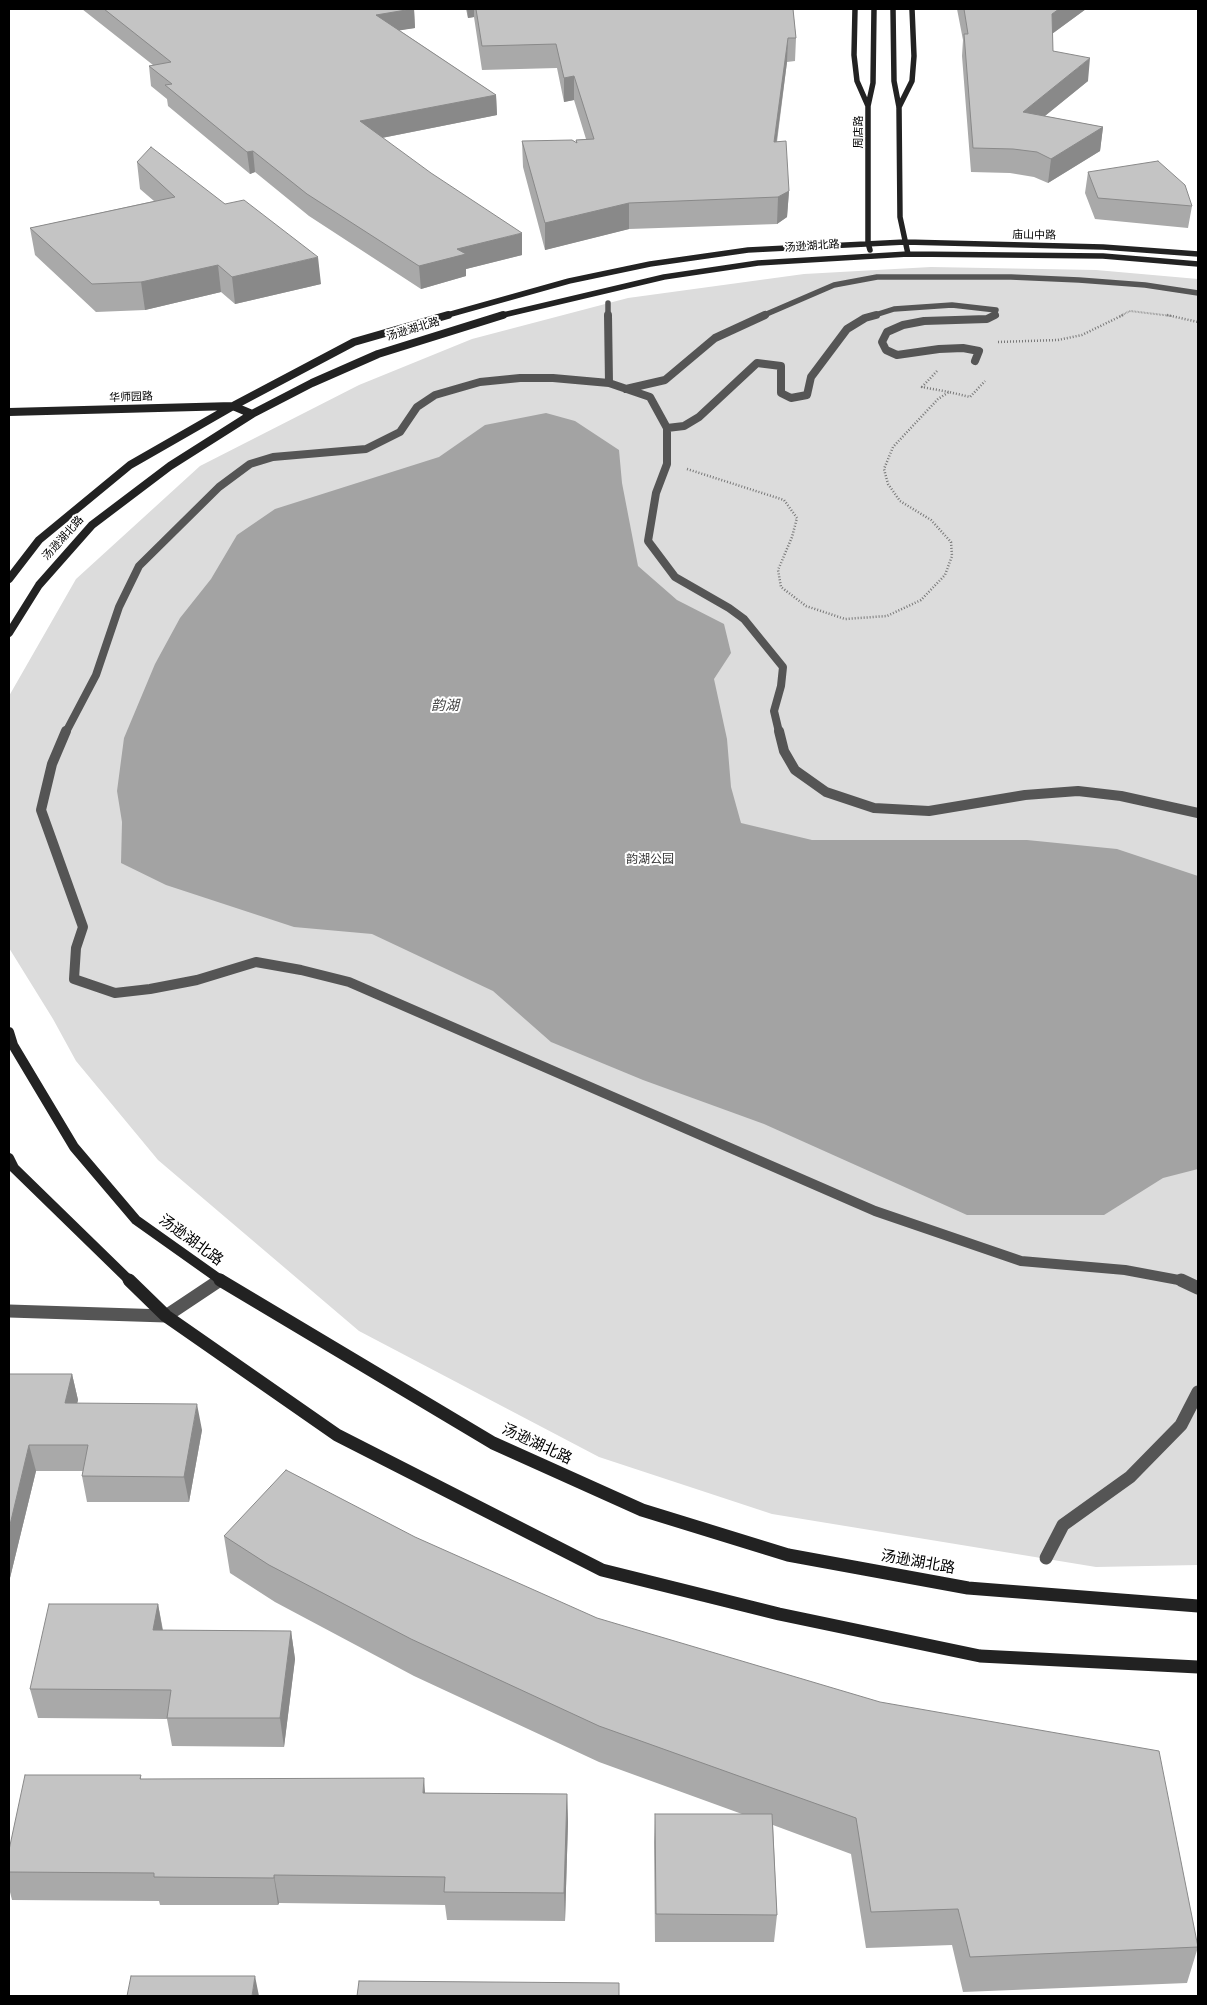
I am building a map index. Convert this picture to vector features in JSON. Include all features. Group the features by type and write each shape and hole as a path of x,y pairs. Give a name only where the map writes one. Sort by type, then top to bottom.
{"street":[{"path":"855,9 854,55 857,81 868,106"},
{"name":"周店路","path":"872,256 868,243 868,106 873,83 874,9"},
{"path":"893,9 894,81 899,107 900,217 908,254"},
{"path":"899,107 912,81 914,56 912,9"},
{"name":"庙山中路","path":"868,243 905,242 1102,247 1198,254"},
{"name":"汤逊湖北路","path":"9,579 39,540 130,465 233,406 354,342 569,281 650,264 748,250 868,243"},
{"name":"庙山中路","path":"908,254 1103,256 1198,264"},
{"name":"汤逊湖北路","path":"9,633 39,585 92,525 170,466 252,414 312,383 378,354 512,312 664,277 758,263 908,254"},
{"path":"625,389 665,380 715,338 796,300 834,285 877,277 1011,277 1079,280 1145,285 1198,294"},
{"path":"608,303 609,383"},
{"path":"667,428 684,426 699,417 756,363 780,366 781,393 791,398 807,395 810,377 847,328 865,318 894,309 952,305 996,310 995,315 987,319 924,321 903,325 888,332 882,342 886,350 897,355 963,348 979,351 975,361"},
{"path":"1198,813 1121,796 1078,792 1025,795 930,811 874,808 826,792 795,770 784,751 774,711 781,686 783,667 744,619 729,608 675,577 648,541 656,493 667,464 667,428 650,397 609,383 553,378 520,378 480,382 435,395 416,407 400,432 366,449 273,457 250,464 219,487 140,566 119,607 96,675 62,738 52,764 41,810 83,927 76,948 74,979 115,993 150,989 197,980 256,962 301,970 349,982 875,1211 1021,1261 1125,1270 1182,1280 1198,1288"},
{"name":"华师园路","path":"9,412 233,406 252,414"},
{"name":"汤逊湖北路","path":"9,1032 13,1045 74,1147 136,1220 220,1280 493,1443 642,1510 788,1555 968,1588 1198,1606"},
{"path":"9,1158 14,1168 166,1316 336,1435 602,1570 779,1614 980,1656 1198,1667"},
{"path":"9,1310 166,1316 220,1280"},
{"path":"1046,1558 1063,1525 1130,1477 1181,1424 1198,1392"}],"path":[{"path":"963,348 1014,341 1058,340 1082,335 1130,311 1164,314 1198,322"},
{"path":"975,361 952,358 922,387 970,397 986,380"},
{"path":"667,464 711,475 784,500 797,518 778,570 781,587 806,606 845,619 887,616 921,600 945,575 952,556 951,542 931,520 900,501 888,484 884,469 893,448 938,399 949,392"}],"green space":[{"name":"韵湖公园","path":"931,267 1096,270 1198,279 1198,1565 1096,1567 772,1514 599,1457 359,1331 158,1160 76,1061 53,1019 9,948 9,696 76,579 200,466 359,385 472,339 628,298 804,274"}],"water":[{"name":"韵湖","path":"546,413 575,421 619,450 622,483 638,566 677,600 724,624 731,653 714,679 727,739 731,787 741,823 812,840 1027,840 1117,849 1198,876 1198,1169 1163,1178 1104,1215 967,1215 764,1124 643,1080 551,1042 493,991 372,934 294,927 166,885 121,863 122,822 117,791 124,738 155,664 180,618 211,579 237,535 275,509 439,457 485,425"}],"building":[{"path":"104,9 412,9 376,15 496,95 360,121 431,173 522,233 457,249 466,254 419,266 307,194 253,151 247,152 165,85 172,84 149,66 171,62"},
{"path":"476,9 793,9 796,38 788,38 774,142 786,141 789,191 778,197 629,203 545,223 522,141 572,140 577,143 576,140 594,139 574,76 564,78 556,44 482,46"},
{"path":"964,9 1059,9 1052,14 1053,51 1090,58 1023,112 1103,127 1051,159 1037,152 973,148 964,34 968,34"},
{"path":"151,147 225,204 244,200 318,257 232,277 218,265 141,282 92,284 30,228 175,197 137,162"},
{"path":"1158,161 1185,185 1192,206 1098,198 1088,172"},
{"path":"9,1374 72,1374 65,1403 197,1404 184,1477 82,1476 88,1445 29,1445 9,1529"},
{"path":"286,1470 415,1537 597,1618 880,1702 1159,1751 1198,1947 970,1957 958,1909 871,1912 856,1818 599,1726 411,1639 269,1565 224,1536"},
{"path":"49,1604 158,1604 153,1630 291,1631 280,1718 167,1718 171,1690 30,1689"},
{"path":"25,1775 141,1775 140,1779 424,1778 423,1793 567,1794 564,1893 444,1892 445,1877 274,1875 274,1878 154,1877 154,1873 9,1872 9,1850"},
{"path":"655,1814 772,1814 777,1915 656,1914"},
{"path":"131,1976 255,1976 252,1996 127,1996"},
{"path":"359,1981 619,1983 619,1996 357,1996"}]}
